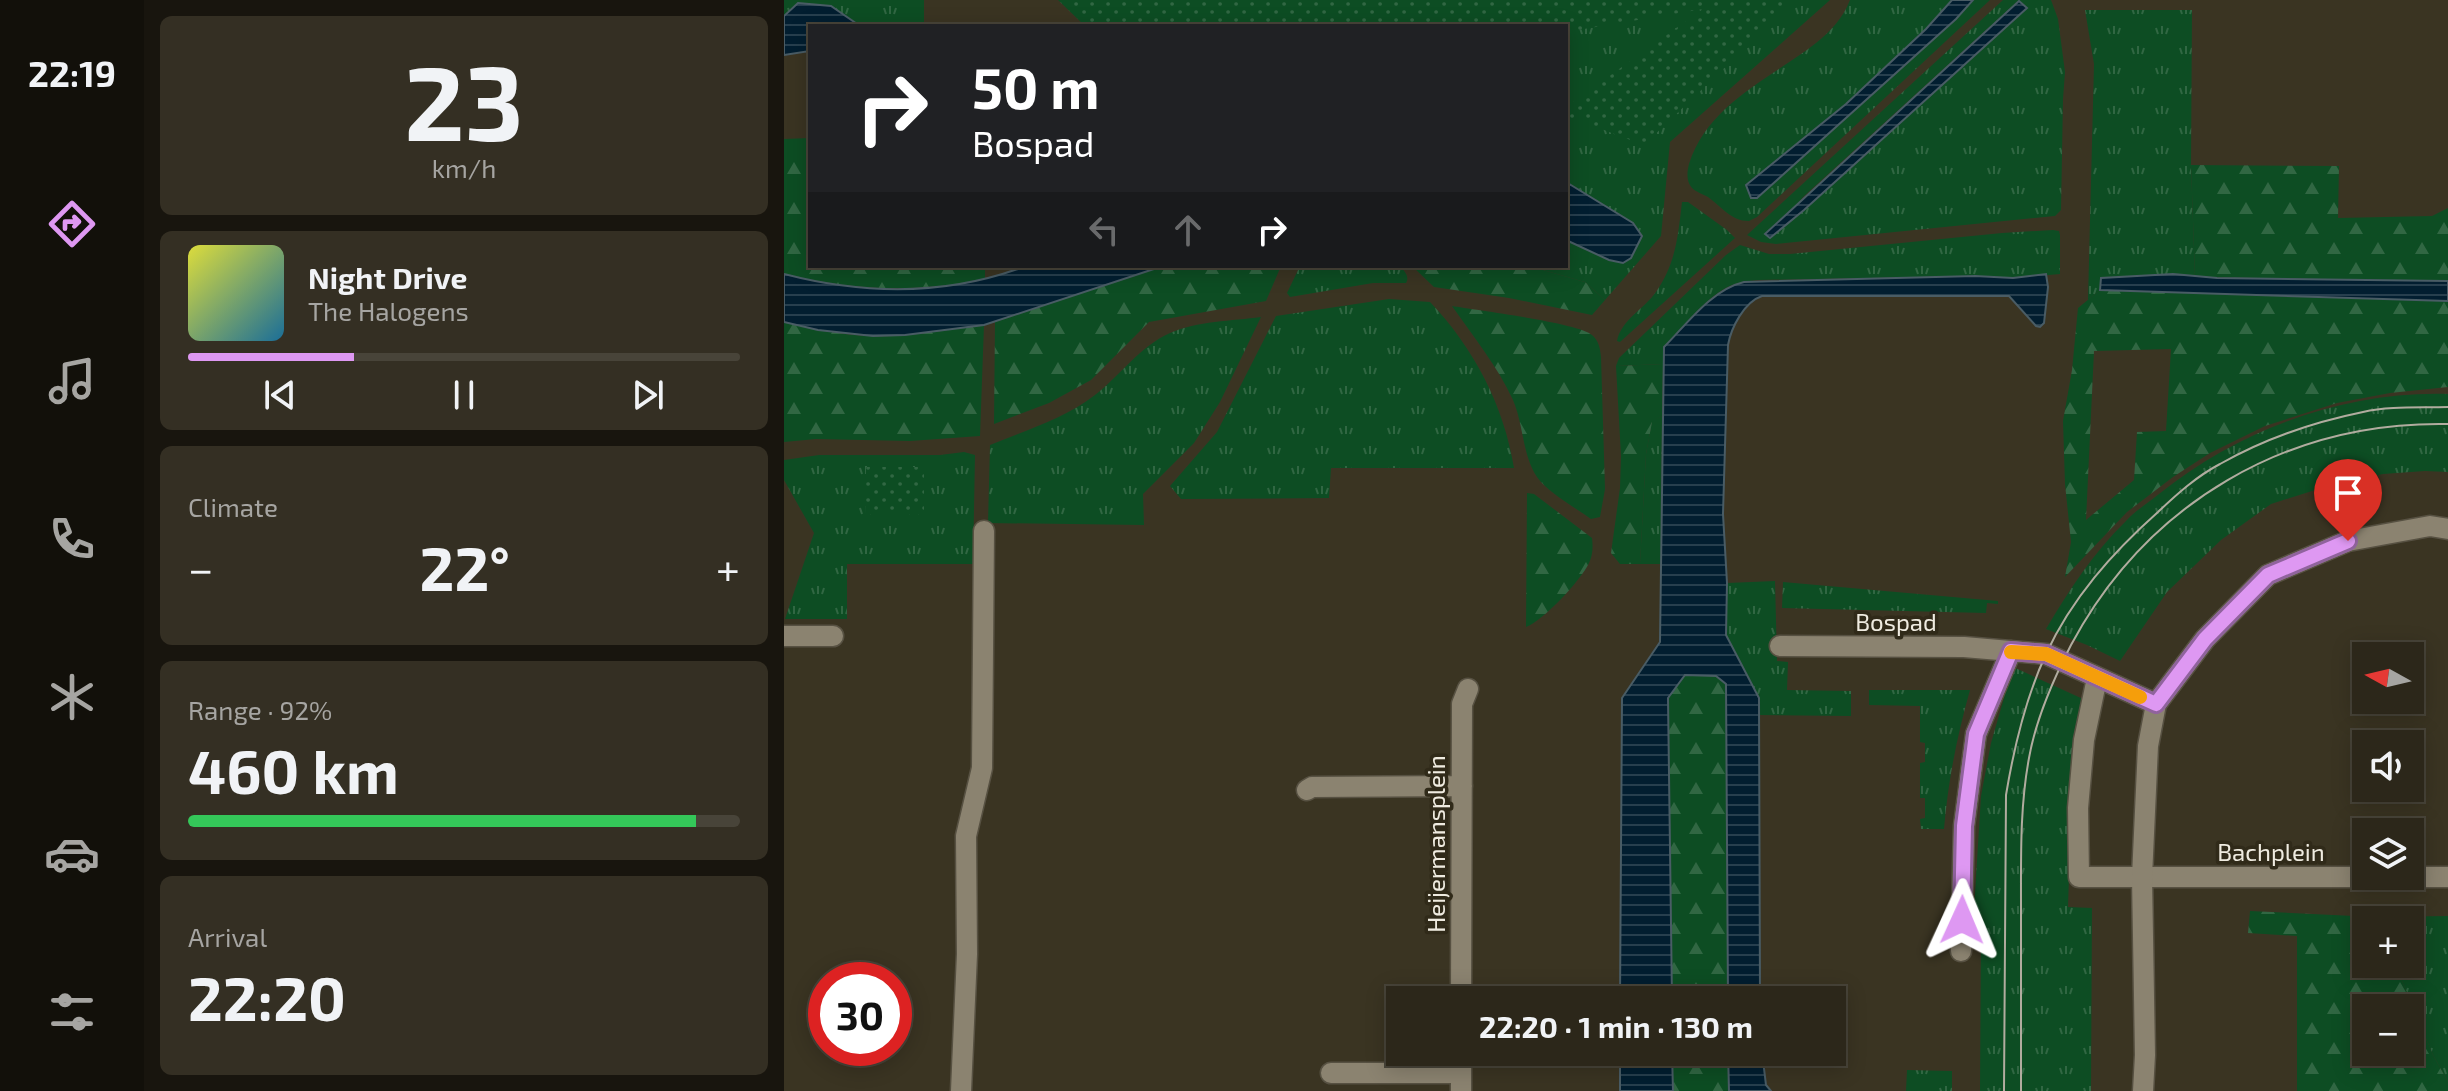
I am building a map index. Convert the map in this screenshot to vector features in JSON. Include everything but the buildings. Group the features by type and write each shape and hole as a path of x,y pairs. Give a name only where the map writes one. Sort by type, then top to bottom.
{"street":[{"path":"2143,1091 2142,877 2148,746 2156,704 2205,639 2268,575 2348,541 2430,526 2448,529"},
{"path":"961,1091 967,954 966,836 982,768 984,531"},
{"path":"784,636 833,636"},
{"name":"Bospad","path":"1780,646 1964,647 2046,654 2097,678"},
{"path":"1961,951 1964,826 1976,734 2011,651"},
{"path":"2097,678 2156,704"},
{"name":"Bachplein","path":"2097,678 2084,740 2078,808 2079,877 2448,877"},
{"name":"Heijermansplein","path":"1461,986 1462,704 1468,689"},
{"path":"1307,790 1312,787 1462,786"},
{"path":"1331,1073 1461,1082"}],"green space":[{"path":"784,0 924,0 924,24 857,24 831,6 798,3 784,16"},
{"path":"1058,0 1795,0 1644,145 1568,117 1568,106 1703,9 1568,32 1568,24 1083,24"},
{"path":"1491,0 1830,0 1670,142 1661,236 1605,300 1585,282 1536,268 1568,268 1568,241 1578,245 1633,223 1568,183 1568,24 1401,24"},
{"path":"1850,0 1952,0 1926,29 1805,138 1956,19 1973,0 1990,0 1757,217 1749,221 1732,216 1689,182 1689,164 1698,143 1710,125 1742,94 1827,34"},
{"path":"2003,0 2051,0 2058,19 2065,72 2061,210 2055,216 1776,244 1761,242 1747,235","holes":["2018,1 2026,8 1771,237 1803,197"]},
{"path":"2085,10 2192,10 2191,165 2195,277 2173,274 2102,278 2100,290 2088,300 2094,64"},
{"path":"808,138 808,268 985,268 985,281 884,288 837,284 784,274 784,139"},
{"path":"2191,165 2339,166 2338,218 2432,216 2448,208 2448,281 2195,277"},
{"path":"1682,202 1688,202 1735,238 1620,342 1617,341 1623,327 1663,281 1672,260"},
{"path":"2059,231 2060,235 2060,274 2013,278 1975,276 1741,282 1723,289 1696,312 1664,347 1663,364 1616,366 1619,358 1740,245 1769,254 1790,254"},
{"path":"1157,268 1280,268 1266,301 1149,322 1091,380 1049,403 994,424 995,322"},
{"path":"1299,268 1402,268 1407,278 1406,283 1373,283 1290,297 1287,293"},
{"path":"1414,268 1536,268 1585,282 1605,300 1592,315 1434,287"},
{"path":"2100,290 2448,301 2448,387 2337,403 2265,426 2210,453 2127,512 2065,577 2071,542 2063,421 2078,308","holes":["2171,349 2166,431 2137,432 2134,480 2086,520 2094,351"]},
{"path":"1389,299 1430,302 1446,320 1473,358 1495,400 1514,468 1331,468 1329,498 1181,499 1170,486 1217,432 1276,316"},
{"path":"1452,306 1568,326 1583,330 1596,340 1601,357 1605,489 1600,517 1591,519 1537,477 1528,459 1513,400 1485,352"},
{"path":"1261,317 1220,402 1194,443 1143,494 1144,525 988,523 990,445 1071,411 1104,387 1149,346 1170,333 1203,324"},
{"path":"784,322 838,333 885,336 984,325 980,436 910,441 816,439 784,442"},
{"path":"1663,364 1662,416 1652,422 1646,454 1640,564 1620,564 1611,553 1621,456 1616,366"},
{"path":"2448,394 2448,472 2383,474 2331,485 2271,504 2221,540 2167,592 2120,661 2046,629 2092,559 2130,517 2190,471 2224,451 2295,418 2332,407 2370,399"},
{"path":"1662,416 1661,564 1640,564 1646,454 1652,421"},
{"path":"964,452 975,455 973,564 847,564 847,619 785,619 814,533 784,480 784,460 819,455 940,455"},
{"path":"866,467 924,467 924,514 865,514"},
{"path":"1527,493 1534,494 1592,538 1593,547 1589,563 1570,589 1542,617 1526,627"},
{"path":"1775,581 1777,661 1788,662 1787,690 1851,691 1851,716 1759,715 1759,697 1726,636 1727,583"},
{"path":"1783,582 1998,601 1998,604 1987,603 1986,613 1782,608"},
{"path":"2013,667 2083,699 2073,756 2068,907 2092,908 2091,1091 1980,1091 1981,926 1973,926 1981,796 1991,743"},
{"path":"1685,675 1717,676 1726,684 1728,986 1672,986 1668,698"},
{"path":"1869,690 1970,690 1954,759 1944,829 1921,829 1920,819 1925,818 1925,798 1920,798 1920,763 1925,762 1925,743 1920,742 1920,706 1869,705"},
{"path":"2250,911 2352,916 2352,978 2401,978 2408,994 2352,994 2352,1066 2424,1066 2424,1033 2448,1082 2448,1091 2297,1091 2297,936 2248,933"},
{"path":"2424,916 2448,916 2448,1082 2424,1033 2424,994 2408,994 2401,978 2424,978"},
{"path":"1672,1066 1728,1066 1729,1091 1673,1091"},
{"path":"1907,1070 1952,1071 1952,1091 1906,1091"}],"water":[{"path":"1952,0 1973,0 1956,19 1757,198 1751,198 1746,185 1846,104 1926,29"},
{"path":"2019,1 2027,8 1804,210 1770,238 1765,234"},
{"path":"798,3 831,6 857,24 808,24 808,51 784,55 784,16"},
{"path":"1568,183 1633,223 1642,236 1631,258 1623,263 1609,260 1568,241"},
{"path":"1020,268 1157,268 984,325 873,336 818,330 784,322 784,274 875,289 936,287 996,276"},
{"path":"2046,274 2048,287 2044,323 2040,327 2009,296 1762,296 1739,316 1728,345 1723,514 1726,635 1759,698 1760,986 1728,986 1726,684 1716,676 1685,675 1668,698 1672,986 1620,986 1622,698 1660,642 1664,347 1710,300 1744,282 1975,276 2013,278"},
{"path":"2173,274 2217,278 2448,281 2448,301 2100,290 2101,278"},
{"path":"1620,1066 1672,1066 1673,1091 1620,1091"},
{"path":"1728,1066 1764,1066 1766,1085 1771,1091 1729,1091"}],"tram line":[{"path":"2004,1091 2006,795 2032,688 2068,614 2094,577 2125,544 2180,492 2220,464 2272,439 2345,416 2384,409 2448,407"},
{"path":"2021,1091 2021,849 2029,758 2041,714 2058,672 2102,595 2139,550 2181,512 2228,480 2278,455 2332,437 2389,427 2448,424"}],"slow traffic":[{"path":"2011,652 2046,654 2140,697"}],"route":[{"path":"1962,920 1964,826 1976,734 2011,651 2046,654 2156,704 2205,639 2268,575 2348,541"}]}
